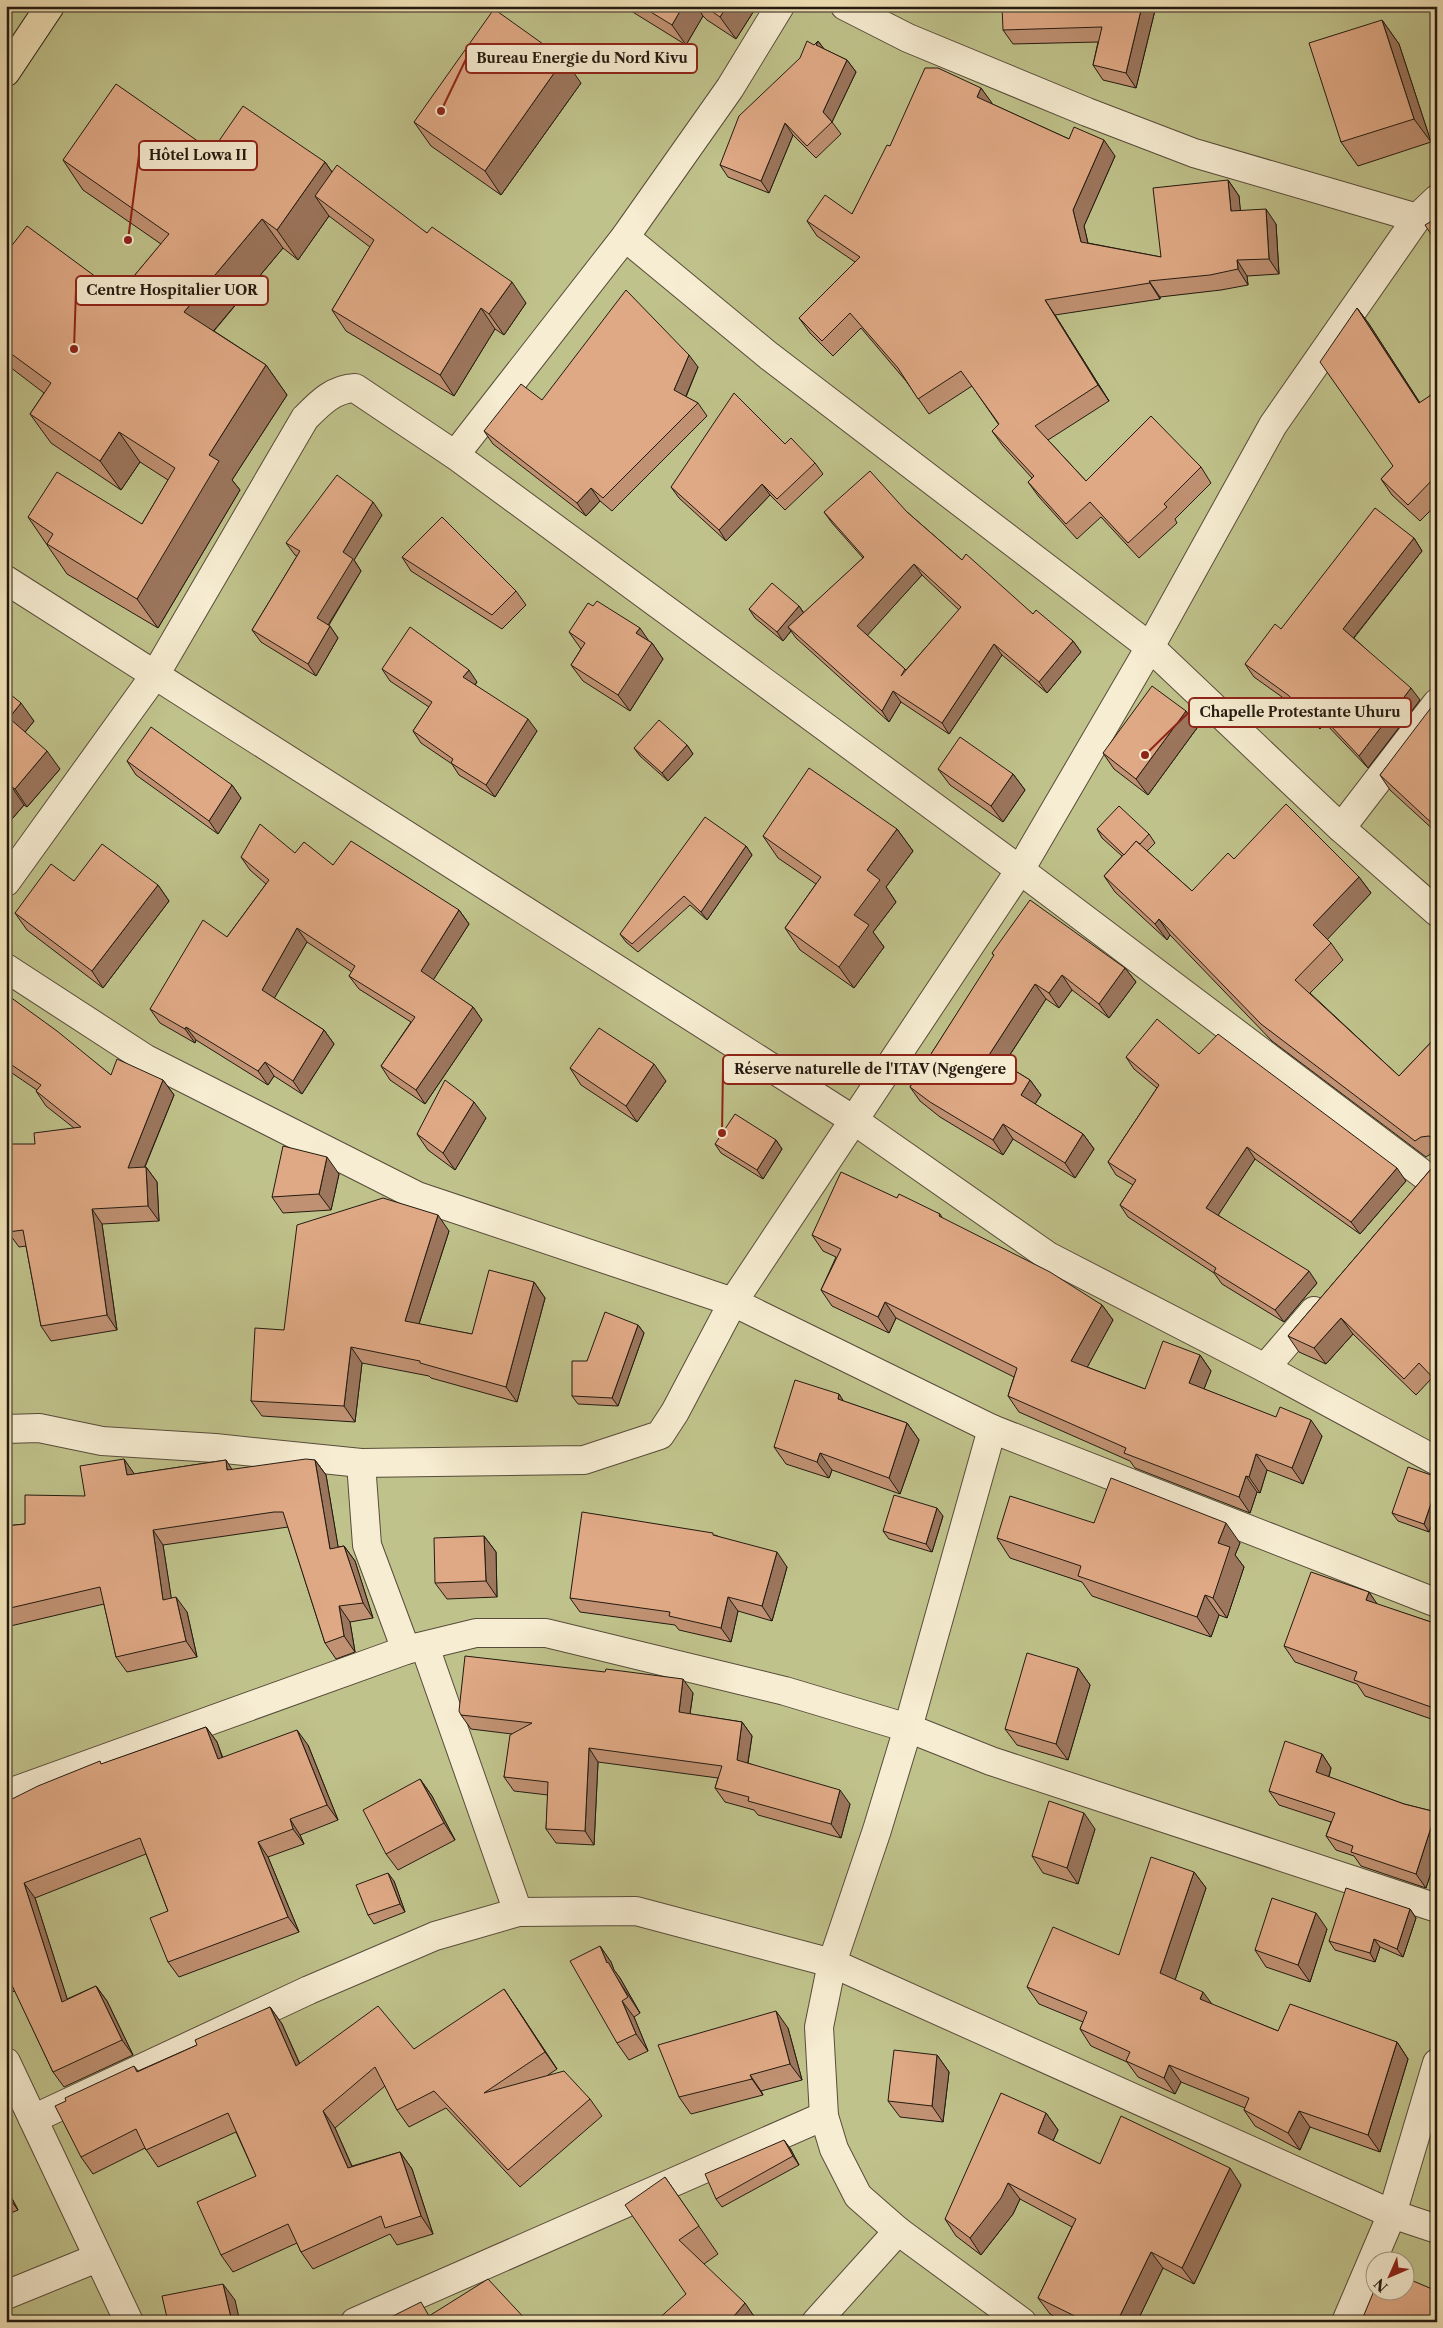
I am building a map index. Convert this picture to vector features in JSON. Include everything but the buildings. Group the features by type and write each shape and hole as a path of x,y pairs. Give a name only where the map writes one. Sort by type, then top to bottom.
{"highway":[{"path":"6,72 50,6"}],"street":[{"path":"455,455 625,237 730,88 780,6"},
{"path":"845,6 908,38 1087,112 1194,153 1417,218"},
{"path":"6,1429 39,1428 102,1442 215,1448 361,1463 584,1460 660,1435 676,1412 733,1302 852,1119 1020,870 1150,647 1274,425 1417,218 1437,198"},
{"path":"625,237 769,356 1150,647 1340,828 1437,912"},
{"path":"6,882 155,675 304,418 323,400 342,388 355,388 455,455 1432,1173 1409,1200"},
{"path":"6,580 852,1119 1048,1256 1265,1368 1437,1461"},
{"path":"1340,828 1437,703"},
{"path":"6,968 146,1059 417,1196 733,1302 992,1429 1437,1603"},
{"path":"1265,1368 1328,1295"},
{"path":"992,1429 878,1830 832,1963 819,2027 824,2116 834,2149 858,2196 898,2231 1022,2322"},
{"path":"361,1463 367,1545 416,1648 518,1912"},
{"path":"6,1794 416,1648 476,1633 546,1633 785,1691 908,1728 991,1761 1437,1908"},
{"path":"33,2119 309,1990 435,1936 518,1912 636,1911 832,1963 1392,2214 1437,2229"},
{"path":"6,2062 128,2322"},
{"path":"1346,2322 1392,2214 1437,2063"},
{"path":"355,2322 824,2116"},
{"path":"816,2322 898,2231"},
{"path":"6,2295 97,2258"}],"green space":[{"path":"6,6 1437,6 1437,2322 6,2322"}],"place":[{"name":"Bureau Energie du Nord Kivu","path":"441,111"},
{"name":"Hôtel Lowa II","path":"128,240"},
{"name":"Centre Hospitalier UOR","path":"74,349"},
{"name":"Chapelle Protestante Uhuru","path":"1145,755"},
{"name":"Réserve naturelle de l'ITAV (Ngengere","path":"722,1133"}]}
